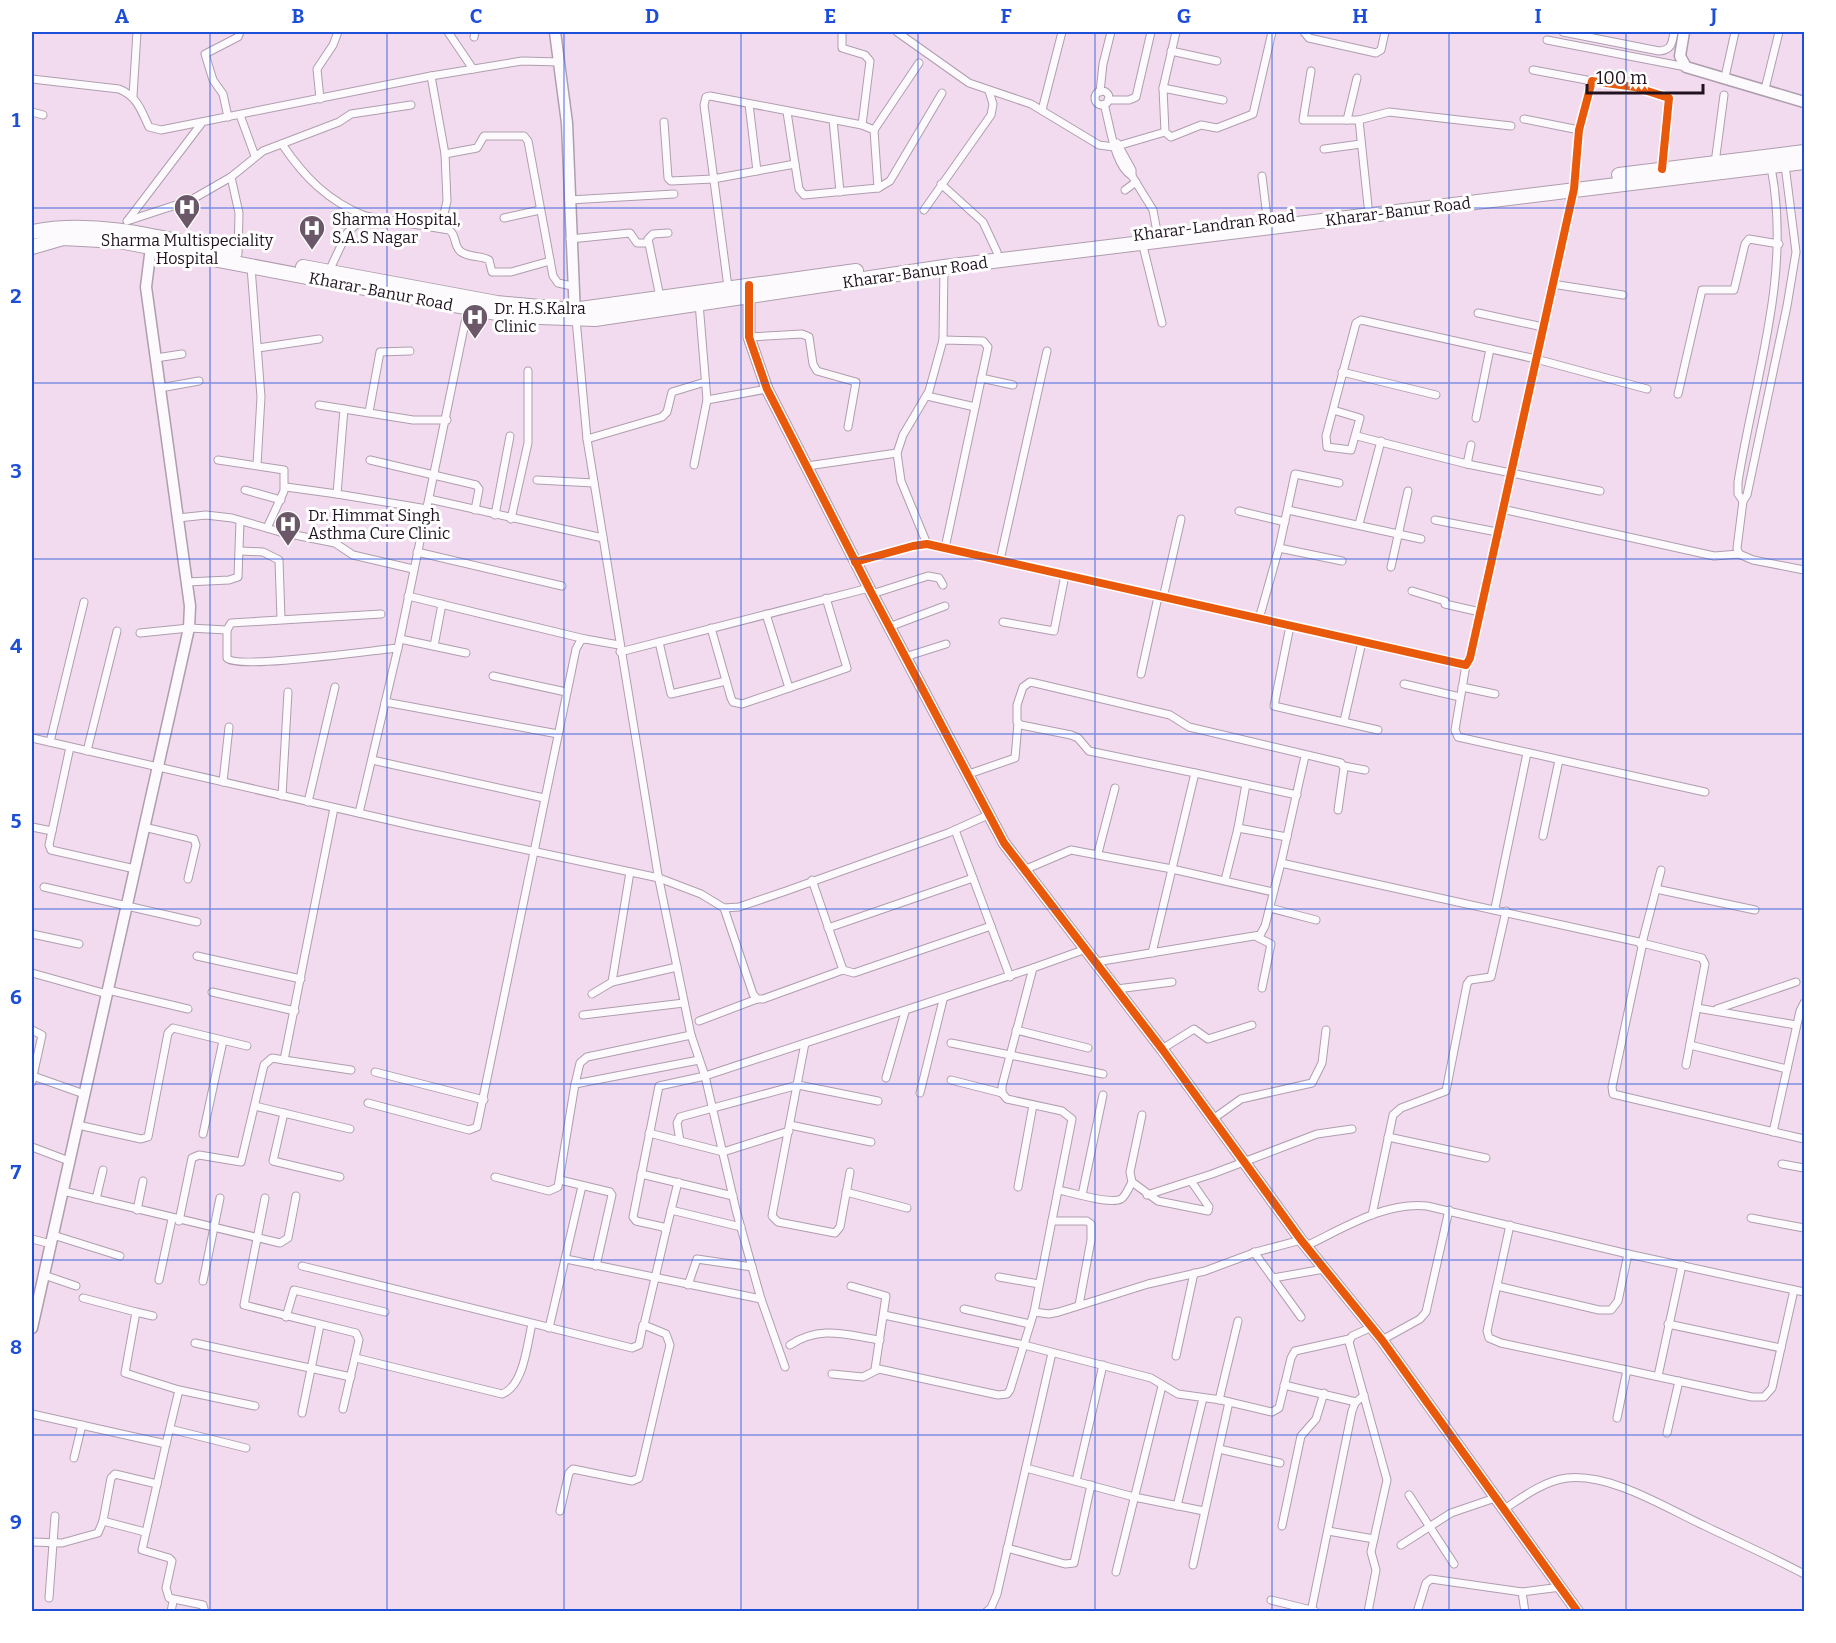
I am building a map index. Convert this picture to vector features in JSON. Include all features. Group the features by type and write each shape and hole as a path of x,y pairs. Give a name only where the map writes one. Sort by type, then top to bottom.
{"highway":[{"name":"Kharar-Landran Road","path":"575,315 660,297 730,287 749,291 997,252 1368,206 1575,184 1662,169 1715,163 1793,160"},
{"name":"Kharar-Banur Road","path":"32,247 63,238 123,231 151,241 251,267 468,308 512,316 575,315 596,319 699,303 749,291 1142,242 1575,184 1793,160"},
{"path":"32,232 79,228 123,231"},
{"path":"151,241 238,254 497,303 575,315"}],"street":[{"path":"137,32 133,96 149,127 154,130 201,123 431,76 522,61 561,62"},
{"path":"228,117 223,94 213,80 205,54 238,38 240,32"},
{"path":"320,99 317,69 333,45 338,32"},
{"path":"448,32 473,69"},
{"path":"555,32 561,62 572,286 587,439 619,648 659,878 691,1035 705,1076 733,1196 761,1299 785,1367"},
{"path":"842,32 842,48 865,55 870,61 862,125"},
{"path":"897,32 954,74 989,91 1042,110 1097,145 1116,146 1165,132"},
{"path":"1042,110 1062,32"},
{"path":"1111,32 1102,64 1100,92 1095,96 1098,104 1136,97 1151,32"},
{"path":"1176,32 1163,88 1165,132 1168,136 1178,136 1201,125 1217,128 1252,114 1272,32"},
{"path":"1304,32 1309,38 1376,53 1381,50 1385,32"},
{"path":"1563,32 1604,35 1667,50 1671,46 1674,32"},
{"path":"1684,32 1680,56 1686,67"},
{"path":"1725,77 1735,32"},
{"path":"1765,89 1779,32"},
{"path":"1547,40 1686,67 1804,102"},
{"path":"1171,51 1217,61"},
{"path":"878,188 874,130 919,63"},
{"path":"1533,70 1635,87 1669,98 1662,169"},
{"path":"1311,72 1303,120 1359,120 1389,112 1512,126"},
{"path":"431,76 445,154 447,201 441,227"},
{"path":"32,78 119,89 133,96"},
{"path":"1347,120 1357,78"},
{"path":"1592,81 1579,130 1575,184 1470,658 1466,665 1456,736 1705,792"},
{"path":"1163,88 1223,100"},
{"path":"924,210 991,115 993,104 989,91"},
{"path":"1100,92 1106,93 1112,138 1127,173 1134,179 1153,210 1157,232"},
{"path":"788,112 799,189 804,195 878,188 890,181 942,93"},
{"path":"1715,163 1724,95"},
{"path":"730,287 713,179 704,100 710,96 862,125 874,130"},
{"path":"749,104 757,171"},
{"path":"123,231 184,203 231,177 255,156 282,144 339,122 351,114 411,105"},
{"path":"32,112 43,115"},
{"path":"240,115 255,156"},
{"path":"1524,119 1579,130"},
{"path":"833,120 840,192"},
{"path":"1359,120 1368,206"},
{"path":"664,122 668,178 676,182 713,179 795,164"},
{"path":"123,231 201,123"},
{"path":"445,154 477,148 484,136 524,136 528,141 550,261 556,280 572,286"},
{"path":"282,144 310,182 333,200 365,216 426,228 441,227 453,232 457,247 462,252 489,260 492,272 511,272 550,261"},
{"path":"1324,149 1361,144"},
{"path":"1743,501 1738,494 1738,482 1773,303 1779,244 1778,202 1793,160"},
{"path":"1739,554 1737,544 1743,501 1747,495 1800,253 1793,160"},
{"path":"1262,176 1268,218"},
{"path":"231,177 239,213 238,254"},
{"path":"1125,190 1134,179"},
{"path":"941,184 983,222 997,252"},
{"path":"569,200 674,194"},
{"path":"504,218 540,210"},
{"path":"329,271 347,233 365,216"},
{"path":"570,239 630,233 637,243 648,243"},
{"path":"660,297 648,243 651,236 668,233"},
{"path":"1678,394 1702,290 1734,290 1745,244 1749,239 1779,244"},
{"path":"32,1328 189,628 187,582 146,287 151,241"},
{"path":"1142,242 1162,323"},
{"path":"251,267 261,414 257,465"},
{"path":"927,544 901,481 897,453 903,435 927,396 944,340 944,267"},
{"path":"1552,284 1623,296"},
{"path":"749,291 749,337 767,388 870,591 988,815 1024,870 1117,989 1304,1243 1382,1340 1506,1508 1578,1611"},
{"path":"694,465 707,400 699,303"},
{"path":"359,813 400,639 413,569 447,420 468,308"},
{"path":"1478,313 1543,327"},
{"path":"1332,410 1360,418 1357,436 1351,450 1326,446 1332,410 1342,372 1356,323 1359,321 1536,359 1647,389"},
{"path":"749,337 802,334 809,337 813,364 817,371 856,382 848,427"},
{"path":"258,348 320,339"},
{"path":"944,340 986,342 981,378 945,548"},
{"path":"1476,418 1490,349"},
{"path":"369,412 380,352 410,351"},
{"path":"1000,560 1047,351"},
{"path":"156,358 182,354"},
{"path":"511,519 528,443 528,371"},
{"path":"1342,372 1436,395"},
{"path":"981,378 1013,385"},
{"path":"160,388 199,381"},
{"path":"587,439 662,417 667,412 672,392 705,382"},
{"path":"707,400 767,388"},
{"path":"927,396 975,407"},
{"path":"319,405 413,420 447,420"},
{"path":"337,494 344,409"},
{"path":"495,515 510,436"},
{"path":"1357,436 1467,464 1600,491"},
{"path":"1359,524 1381,441"},
{"path":"1467,464 1471,445"},
{"path":"807,466 897,453"},
{"path":"218,460 284,470 286,487 267,528"},
{"path":"370,460 476,485 479,489 475,510"},
{"path":"1259,619 1279,548 1295,474 1339,483"},
{"path":"537,480 571,484 594,483"},
{"path":"286,487 427,509"},
{"path":"245,490 281,500"},
{"path":"1391,567 1408,491"},
{"path":"429,499 603,538"},
{"path":"1502,509 1714,556 1739,554 1753,560 1804,570"},
{"path":"1288,510 1421,539"},
{"path":"1239,512 1285,522"},
{"path":"178,518 206,515 240,521 335,543 353,555 413,569"},
{"path":"1141,674 1181,519"},
{"path":"1435,520 1497,532"},
{"path":"187,582 235,580 240,570 240,521"},
{"path":"855,562 927,544 1466,665"},
{"path":"1279,548 1342,561"},
{"path":"240,551 263,552 279,560 281,619"},
{"path":"417,552 562,586"},
{"path":"1003,622 1054,631 1065,575"},
{"path":"408,596 619,648 659,642 826,598 870,591 928,576 939,578 944,585"},
{"path":"1412,591 1445,601 1445,604 1480,612"},
{"path":"711,628 731,699 739,704 848,668 826,598"},
{"path":"50,742 84,602"},
{"path":"434,646 442,604"},
{"path":"889,627 945,606"},
{"path":"381,614 237,621 231,623 227,630 227,658 234,663 287,660 398,648"},
{"path":"766,614 789,688"},
{"path":"1290,626 1274,706 1378,730"},
{"path":"140,633 189,628 227,630"},
{"path":"87,751 117,631"},
{"path":"400,639 466,653"},
{"path":"368,1103 472,1130 477,1126 566,692 578,644 585,639"},
{"path":"659,642 671,694 726,681"},
{"path":"1344,721 1362,642"},
{"path":"905,657 946,644"},
{"path":"493,676 566,692"},
{"path":"966,775 1015,758 1018,698 1023,687 1030,682 1170,715 1189,727 1365,770"},
{"path":"1404,684 1460,697"},
{"path":"308,802 335,687"},
{"path":"1462,687 1495,694"},
{"path":"282,796 288,692"},
{"path":"385,702 558,734"},
{"path":"1018,723 1071,735 1078,738 1089,751 1297,795"},
{"path":"223,782 229,727"},
{"path":"32,738 334,808 659,878 701,894 724,908 739,907 955,830 988,815"},
{"path":"70,747 49,845 51,850 135,869"},
{"path":"1495,908 1527,753"},
{"path":"1257,937 1263,931 1270,908 1305,756"},
{"path":"372,760 544,798"},
{"path":"1543,836 1559,760"},
{"path":"1338,810 1344,766"},
{"path":"1152,953 1195,773"},
{"path":"1225,880 1246,784"},
{"path":"1098,854 1115,788"},
{"path":"284,1060 334,808"},
{"path":"32,827 52,831"},
{"path":"144,827 194,839 196,845 188,879"},
{"path":"1238,828 1287,837"},
{"path":"955,830 1010,977"},
{"path":"1024,870 1066,850 1172,869 1273,892"},
{"path":"1281,863 1495,908 1642,943 1704,961 1686,1065"},
{"path":"1661,870 1642,943 1612,1087 1613,1094 1804,1139"},
{"path":"612,982 630,873"},
{"path":"828,928 973,878"},
{"path":"812,880 843,970"},
{"path":"44,888 197,922"},
{"path":"1656,889 1755,910"},
{"path":"724,908 757,999"},
{"path":"1270,908 1316,920"},
{"path":"1372,1215 1393,1115 1398,1110 1446,1091 1467,984 1470,980 1491,977 1506,911"},
{"path":"699,1021 843,970 854,974 991,926"},
{"path":"32,934 79,944"},
{"path":"1096,962 1257,937 1271,944 1262,988"},
{"path":"666,1231 663,1227 633,1218 659,1086 705,1076 944,1000 1086,949"},
{"path":"197,956 301,979"},
{"path":"592,994 612,982 677,967"},
{"path":"1002,1093 1016,1030 1034,968"},
{"path":"32,973 188,1009"},
{"path":"1117,989 1172,982"},
{"path":"1717,1009 1796,982"},
{"path":"212,992 295,1011"},
{"path":"920,1093 944,1000"},
{"path":"583,1015 684,1002"},
{"path":"1773,1132 1796,1025 1804,1003"},
{"path":"1697,1008 1717,1009 1796,1025"},
{"path":"886,1078 905,1012"},
{"path":"1161,1049 1191,1030 1198,1030 1208,1039 1252,1025"},
{"path":"78,1125 145,1139 149,1132 170,1030 173,1028 247,1047"},
{"path":"32,1030 42,1035 33,1074 84,1094"},
{"path":"1016,1030 1088,1048"},
{"path":"1213,1119 1241,1099 1312,1083 1322,1064 1326,1030"},
{"path":"495,1177 549,1191 558,1187 580,1063 587,1057 691,1035"},
{"path":"203,1134 223,1041"},
{"path":"951,1042 1103,1074"},
{"path":"805,1043 772,1211 774,1219 836,1233 840,1227 850,1172"},
{"path":"1690,1045 1787,1070"},
{"path":"159,1280 192,1158 199,1155 242,1162 266,1061 284,1060 351,1070"},
{"path":"575,1084 699,1060"},
{"path":"375,1072 484,1100"},
{"path":"832,1374 863,1377 875,1369 1002,1395 1010,1390 1034,1312 1072,1119 1062,1111 1012,1101 1002,1093 951,1080"},
{"path":"680,1141 677,1119 798,1084 878,1101"},
{"path":"1082,1195 1103,1095"},
{"path":"255,1106 350,1129"},
{"path":"1018,1187 1033,1106"},
{"path":"284,1113 273,1161 340,1177"},
{"path":"1142,1115 1130,1172 1132,1182 1147,1195 1161,1202 1208,1211 1209,1207 1191,1181"},
{"path":"649,1133 723,1152 790,1128 871,1142"},
{"path":"1147,1195 1245,1162 1317,1134 1352,1129"},
{"path":"1388,1137 1486,1158"},
{"path":"32,1147 69,1161"},
{"path":"1782,1164 1804,1168"},
{"path":"96,1199 103,1170"},
{"path":"641,1174 733,1196"},
{"path":"560,1180 610,1192 612,1195 596,1266"},
{"path":"137,1210 143,1181"},
{"path":"302,1266 635,1348 639,1346 678,1182"},
{"path":"1058,1190 1118,1200 1123,1197 1132,1182"},
{"path":"549,1328 582,1185"},
{"path":"63,1191 256,1239 285,1242 296,1196"},
{"path":"846,1192 907,1208"},
{"path":"203,1281 220,1198"},
{"path":"265,1198 243,1305 356,1333 359,1340 356,1358 343,1409"},
{"path":"1034,1312 1049,1314 1148,1284 1194,1273 1254,1252 1304,1243 1372,1215 1406,1205 1449,1210 1628,1254 1804,1292"},
{"path":"671,1210 741,1227"},
{"path":"1382,1340 1420,1319 1426,1312 1449,1210"},
{"path":"1751,1218 1804,1228"},
{"path":"1052,1221 1087,1221 1091,1224 1091,1240 1079,1305"},
{"path":"1510,1225 1487,1331 1493,1341 1752,1397 1764,1397 1772,1388 1794,1290"},
{"path":"32,1239 52,1239 120,1256"},
{"path":"1254,1252 1301,1317"},
{"path":"1497,1286 1599,1310 1611,1310 1617,1301 1628,1254"},
{"path":"566,1259 688,1286 761,1299"},
{"path":"688,1286 697,1259 752,1267"},
{"path":"1658,1376 1682,1264"},
{"path":"1273,1278 1324,1269"},
{"path":"1176,1356 1194,1273"},
{"path":"44,1275 76,1286"},
{"path":"999,1277 1039,1284"},
{"path":"850,1286 885,1294 875,1369"},
{"path":"286,1317 294,1290 385,1311"},
{"path":"83,1298 153,1316"},
{"path":"964,1309 1030,1324"},
{"path":"136,1312 125,1373 179,1390 255,1406"},
{"path":"884,1315 1024,1345 1103,1365 1151,1378 1178,1394 1275,1412 1280,1408 1284,1384 1295,1351 1349,1339 1372,1327"},
{"path":"1219,1400 1238,1321"},
{"path":"560,1511 569,1473 573,1469 632,1481 639,1478 670,1341 666,1334 645,1327 644,1322"},
{"path":"356,1358 502,1394 509,1390 518,1377 532,1324"},
{"path":"1668,1324 1781,1348"},
{"path":"302,1413 320,1325"},
{"path":"790,1345 805,1335 817,1333 880,1340"},
{"path":"1349,1339 1387,1480 1371,1554 1376,1570 1368,1611"},
{"path":"195,1343 351,1377"},
{"path":"986,1611 994,1602 1052,1353"},
{"path":"1076,1481 1103,1365"},
{"path":"1617,1418 1627,1370"},
{"path":"1667,1432 1679,1381"},
{"path":"1284,1384 1356,1402"},
{"path":"1116,1572 1162,1386"},
{"path":"179,1390 142,1550 172,1561 166,1594 173,1601 203,1605 205,1611"},
{"path":"1282,1526 1301,1436 1316,1419 1324,1393"},
{"path":"1271,1600 1313,1611 1356,1402 1364,1395"},
{"path":"1177,1506 1203,1398"},
{"path":"1193,1565 1230,1402"},
{"path":"32,1414 166,1443"},
{"path":"74,1458 82,1425"},
{"path":"170,1429 246,1448"},
{"path":"1219,1449 1280,1463"},
{"path":"1026,1468 1134,1497 1204,1511"},
{"path":"32,1542 53,1544 98,1533 103,1521 113,1475 157,1484"},
{"path":"1506,1508 1540,1486 1555,1481 1576,1478 1603,1483 1656,1502 1804,1574"},
{"path":"1007,1548 1065,1564 1074,1563 1091,1485"},
{"path":"1409,1495 1454,1564"},
{"path":"1401,1545 1456,1510 1498,1497"},
{"path":"49,1598 55,1516"},
{"path":"103,1521 145,1532"},
{"path":"1328,1531 1374,1539"},
{"path":"1417,1611 1426,1583 1431,1579 1522,1592 1561,1587"},
{"path":"1522,1592 1525,1611"},
{"path":"171,1611 173,1601"}],"cycle path":[{"path":"855,562 927,544 1466,665 1470,658 1574,189 1579,130 1592,81 1635,87 1669,98 1662,169"},
{"path":"749,285 749,337 767,389 1004,843 1162,1049 1301,1240 1382,1340 1578,1612"}],"place":[{"name":"Sharma Multispeciality Hospital","path":"187,230"},
{"name":"Sharma Hospital, S.A.S Nagar","path":"312,251"},
{"name":"Dr. H.S.Kalra Clinic","path":"475,340"},
{"name":"Dr. Himmat Singh Asthma Cure Clinic","path":"288,547"}]}
